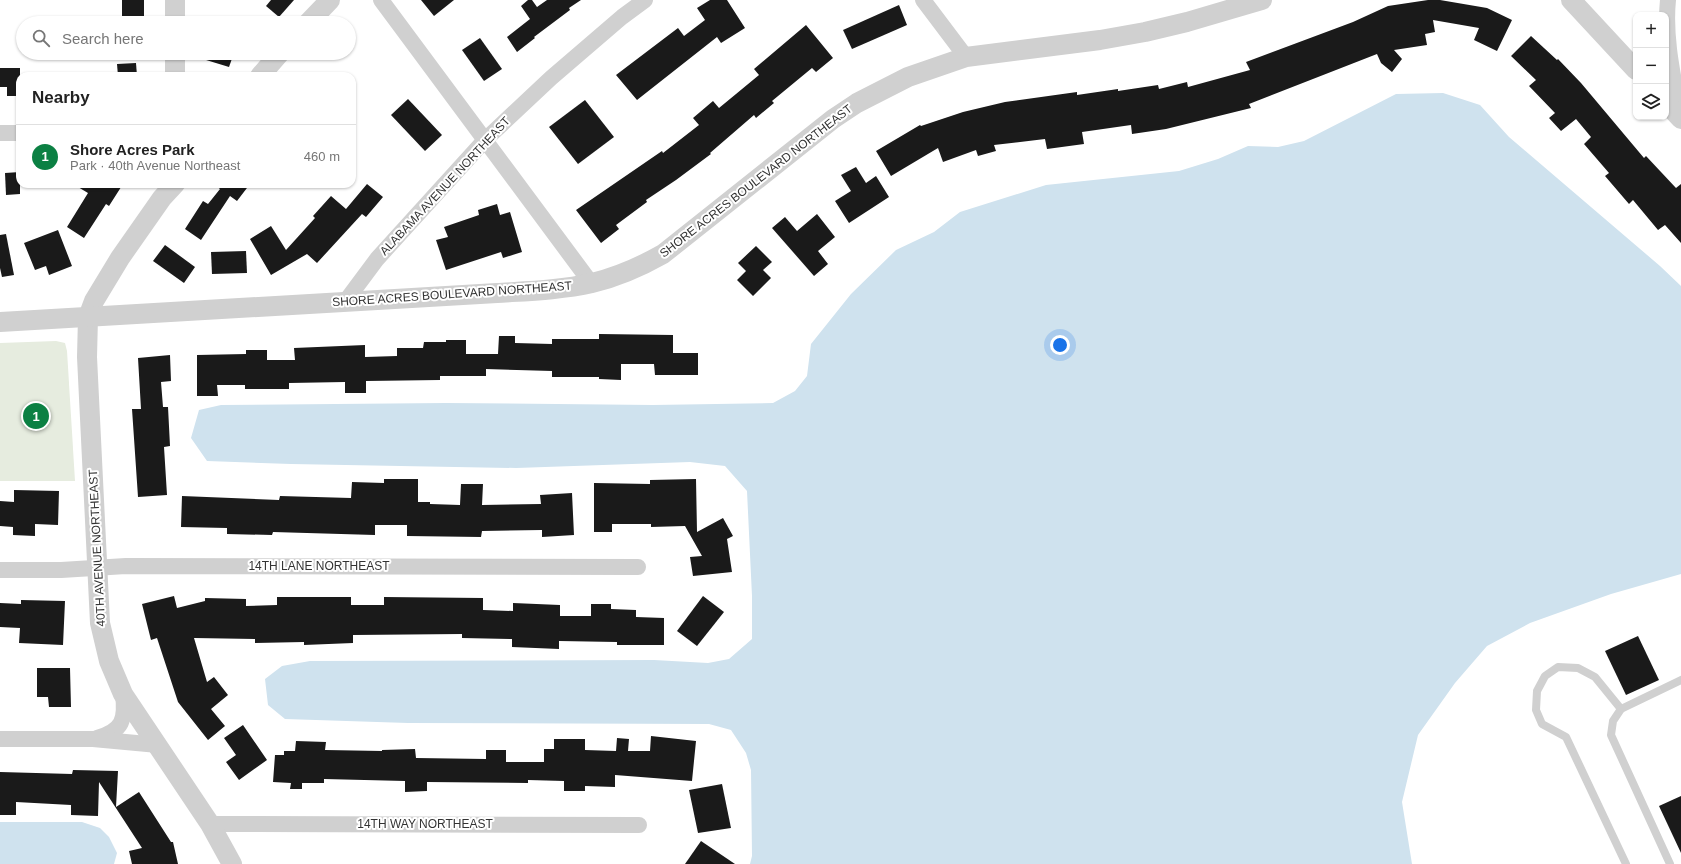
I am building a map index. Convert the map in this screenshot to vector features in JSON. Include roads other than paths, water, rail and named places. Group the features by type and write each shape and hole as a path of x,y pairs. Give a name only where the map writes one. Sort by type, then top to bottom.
{"street":[{"path":"175,0 175,16"},
{"path":"315,16 330,0"},
{"path":"381,0 591,283"},
{"name":"ALABAMA AVENUE NORTHEAST","path":"344,302 377,260 485,140 550,78 622,17 645,0"},
{"path":"922,0 966,57"},
{"name":"SHORE ACRES BOULEVARD NORTHEAST","path":"0,322 548,290 591,283 617,276 640,267 663,254 833,119 857,102 908,77 966,57 1100,40 1145,32 1195,20 1262,0"},
{"path":"1571,0 1633,67"},
{"path":"1668,0 1668,34 1681,119"},
{"path":"175,60 175,72"},
{"path":"263,72 274,60"},
{"path":"1669,106 1681,119"},
{"path":"0,133 16,133"},
{"path":"88,317 105,281 169,189"},
{"name":"40TH AVENUE NORTHEAST","path":"88,317 87,356 97,568 100,623 104,643 109,661 123,694 210,824 232,864"},
{"name":"14TH LANE NORTHEAST","path":"0,570 61,570 126,566 638,568"},
{"path":"93,739 108,735 116,730 120,724 124,715 123,694"},
{"path":"0,739 93,739 158,745"},
{"name":"14TH WAY NORTHEAST","path":"210,824 639,825"}],"lane":[{"path":"1621,709 1595,677 1578,668 1558,667 1545,676 1537,691 1536,710 1542,724 1566,737 1626,864"},
{"path":"1670,864 1611,735 1613,721 1621,709 1681,680"}],"water":[{"path":"1443,93 1480,105 1509,137 1660,266 1681,286 1681,574 1611,594 1530,623 1487,646 1455,683 1418,735 1402,802 1412,864 750,864 752,856 751,770 746,753 731,730 709,724 408,723 285,719 268,705 265,679 282,666 310,661 654,660 708,663 729,659 752,639 752,596 747,491 725,466 690,462 516,468 207,461 191,438 199,410 221,405 446,403 653,405 773,403 795,391 807,376 811,344 851,294 896,250 934,232 960,212 1046,185 1179,171 1218,159 1248,146 1278,147 1304,141 1396,94"},
{"path":"0,822 82,822 100,828 109,837 117,853 114,864 0,864"}],"place":[{"name":"Shore Acres Park","path":"36,416"}]}
